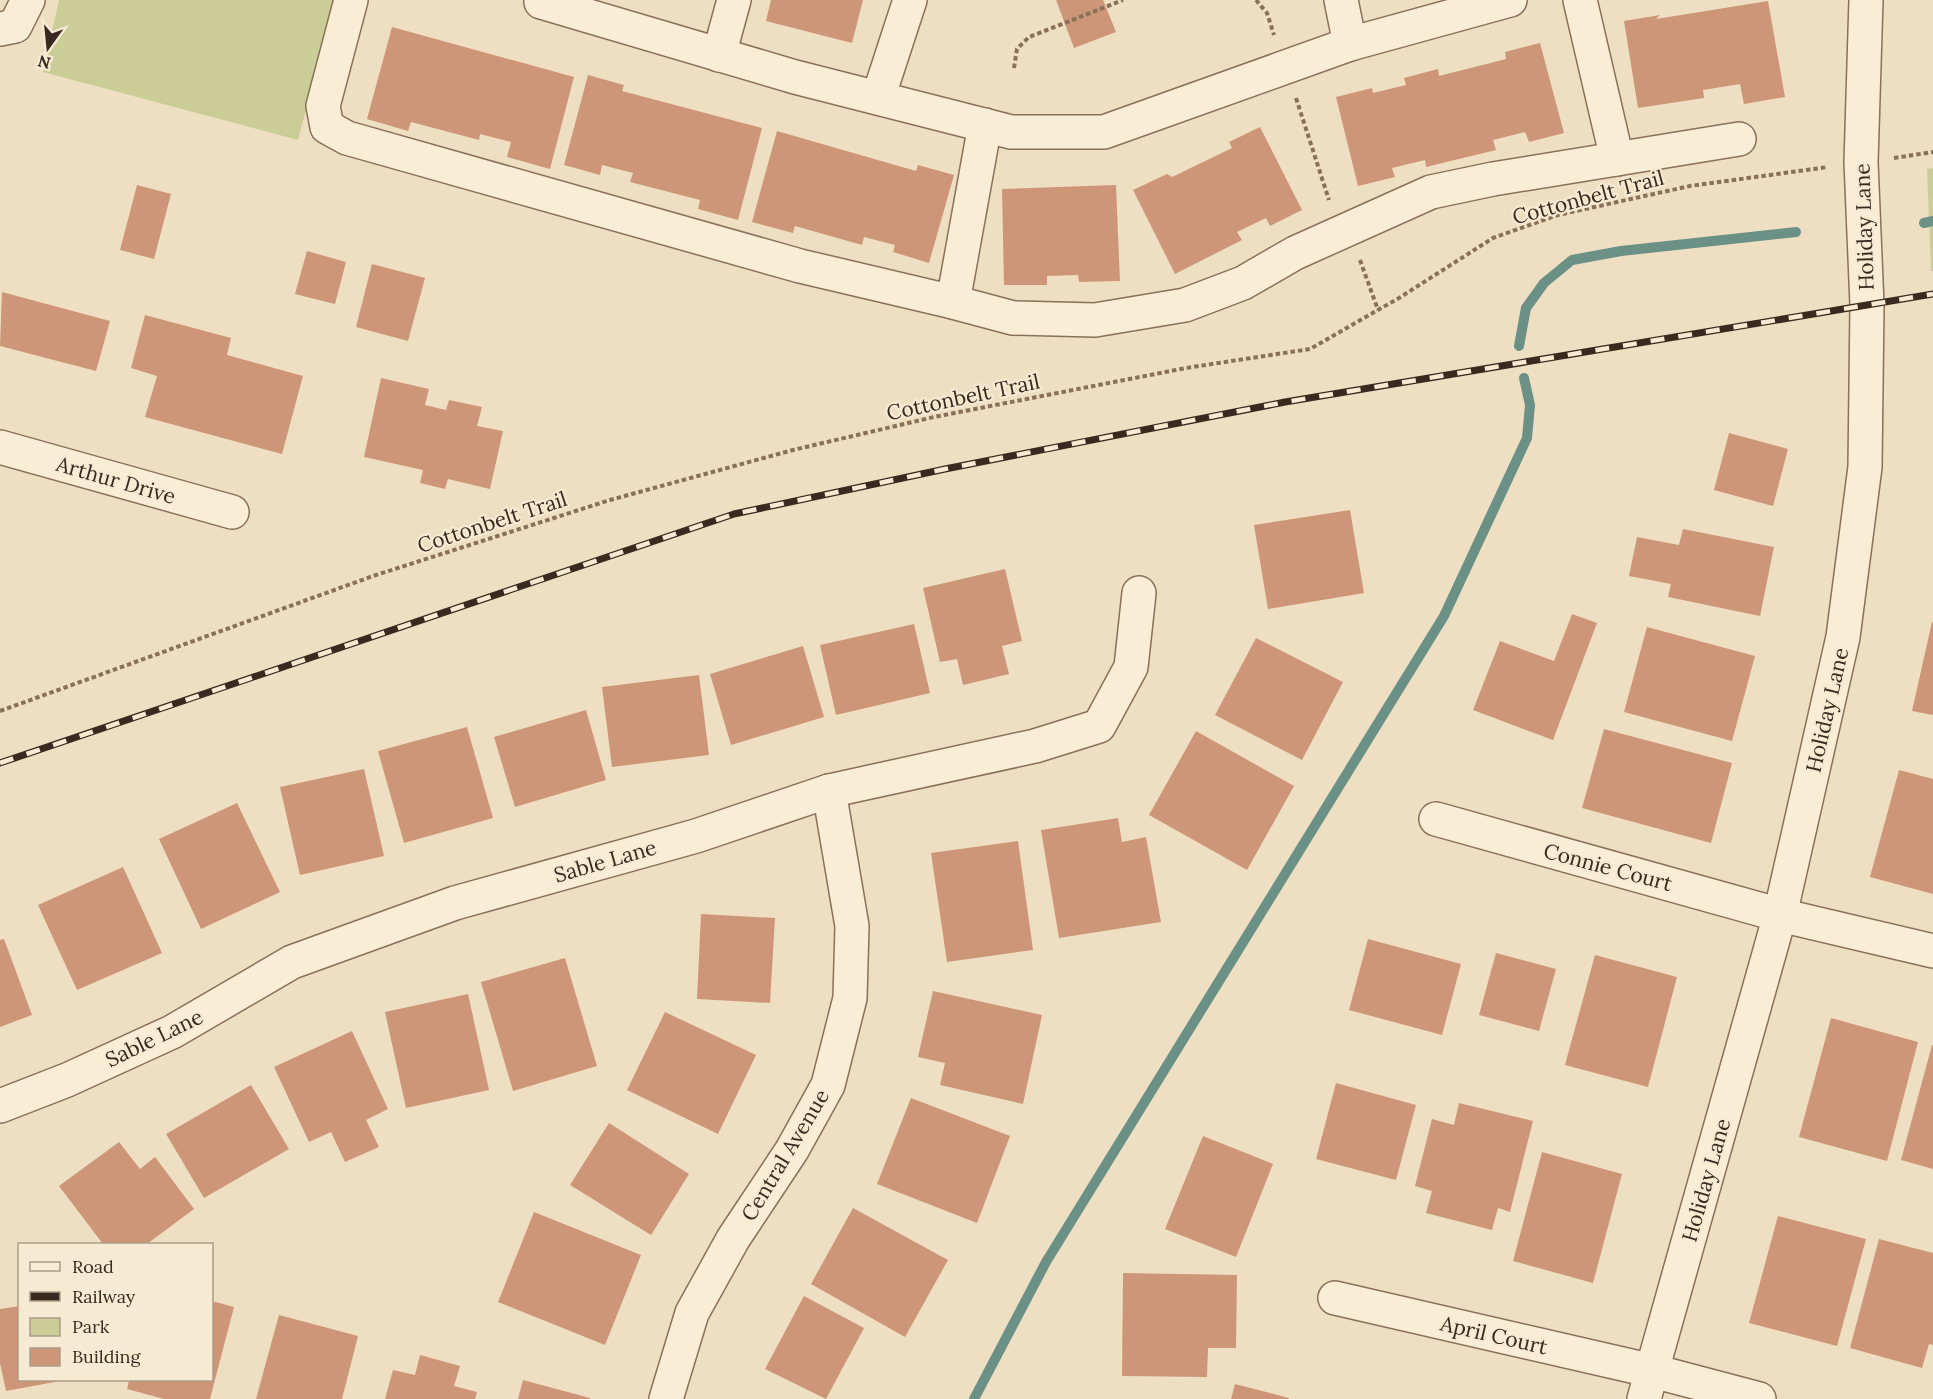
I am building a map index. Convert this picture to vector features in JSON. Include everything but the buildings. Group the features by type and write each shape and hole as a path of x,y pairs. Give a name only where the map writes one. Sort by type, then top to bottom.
{"street":[{"path":"0,28 15,26 28,0"},
{"path":"351,0 323,106 327,127 347,138 800,266 1012,318 1095,320 1185,305 1243,283 1295,253 1431,192 1739,139"},
{"path":"719,56 734,0"},
{"path":"878,98 910,0"},
{"path":"1341,0 1350,44"},
{"path":"538,1 719,56 1011,132 1104,132 1350,44 1510,0"},
{"path":"1580,0 1617,159"},
{"name":"Holiday Lane","path":"1648,1385 1780,915 1844,637 1865,467 1866,304 1861,162 1866,0"},
{"path":"953,302 985,125"},
{"name":"Arthur Drive","path":"0,447 232,513"},
{"name":"Sable Lane","path":"0,1106 67,1080 172,1032 292,962 455,903 696,836 829,791 1035,746 1100,726 1131,667 1139,593"},
{"name":"Central Avenue","path":"666,1399 692,1313 733,1239 792,1150 828,1085 850,998 852,926 829,791"},
{"name":"Connie Court","path":"1437,819 1780,915 1933,951"},
{"name":"April Court","path":"1335,1298 1648,1385 1759,1399"}],"path":[{"path":"1014,68 1017,49 1029,37 1123,0"},
{"path":"1256,0 1267,13 1332,206 1356,248 1378,309"},
{"name":"Cottonbelt Trail","path":"0,711 373,576 610,500 793,450 934,417 1186,368 1310,349 1493,238 1558,215 1690,186 1933,152"}],"green space":[{"path":"59,0 335,0 298,140 43,72"},
{"path":"1933,168 1933,271 1931,271 1927,169"}],"waterway":[{"path":"1924,223 1933,221"},
{"path":"1519,346 1526,308 1544,283 1572,260 1621,251 1796,232"},
{"path":"974,1399 1046,1262 1444,616 1527,438 1530,405 1524,378"}],"railway":[{"path":"0,763 734,514 945,469 1285,402 1933,294"}]}
